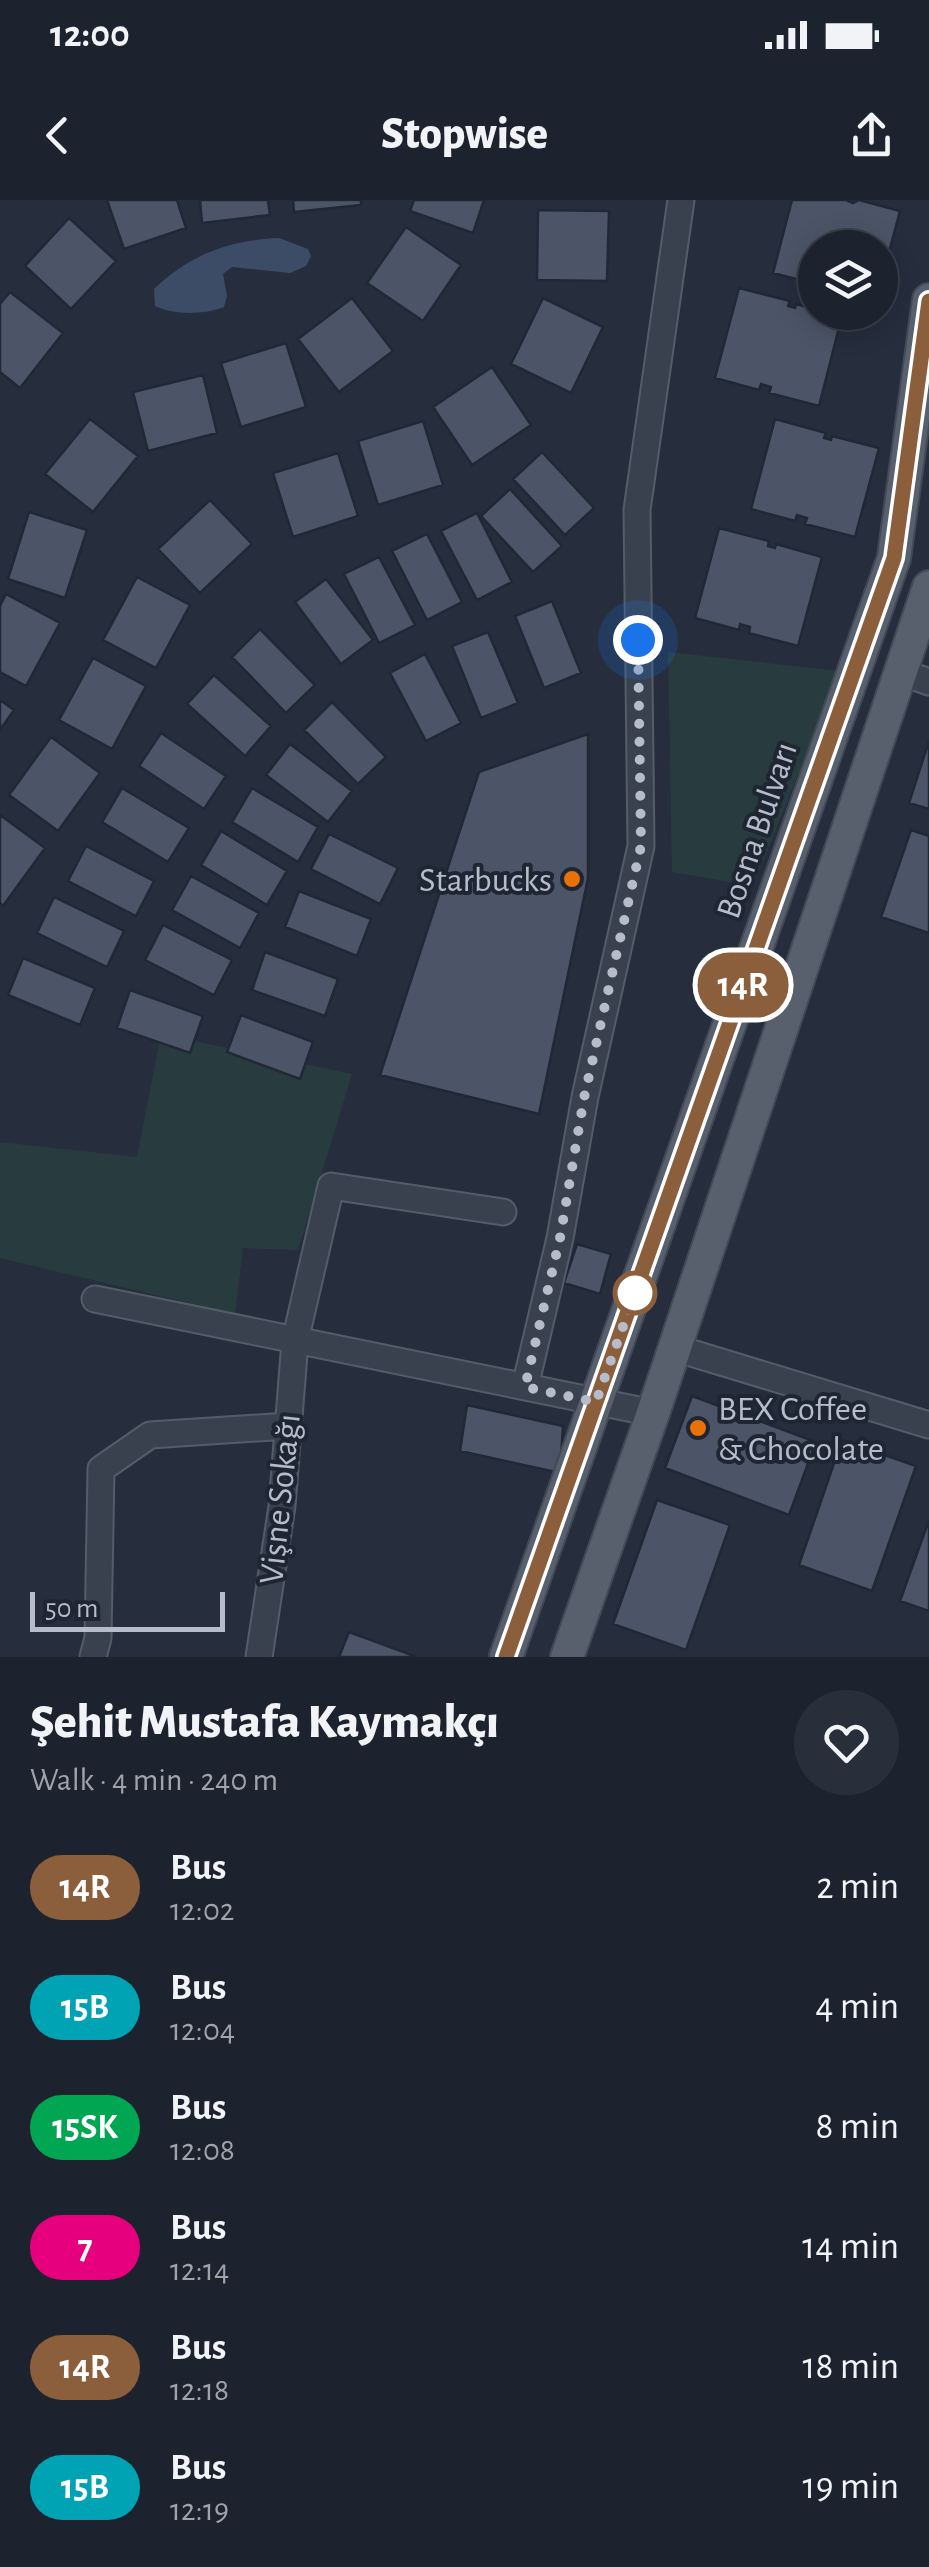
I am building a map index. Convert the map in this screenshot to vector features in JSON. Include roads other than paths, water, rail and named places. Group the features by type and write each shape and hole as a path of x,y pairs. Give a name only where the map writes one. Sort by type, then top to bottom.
{"main road":[{"name":"Bosna Bulvarı","path":"506,1657 894,558 929,300"},
{"path":"567,1657 915,677 929,587"}],"street":[{"path":"525,1387 641,846 637,510 681,200"},
{"name":"Vişne Sokağı","path":"259,1657 282,1506 295,1341 331,1186 503,1212"},
{"path":"95,1299 653,1413"},
{"path":"675,1348 929,1424"},
{"path":"93,1657 98,1638 101,1470 150,1436 288,1426"}],"water":[{"path":"279,238 308,249 311,256 306,266 290,273 232,267 223,274 227,296 224,307 216,310 180,312 155,306 154,289 197,258 227,246"}],"place":[{"name":"Starbucks","path":"572,879"},
{"name":"BEX Coffee & Chocolate","path":"698,1428"}]}
